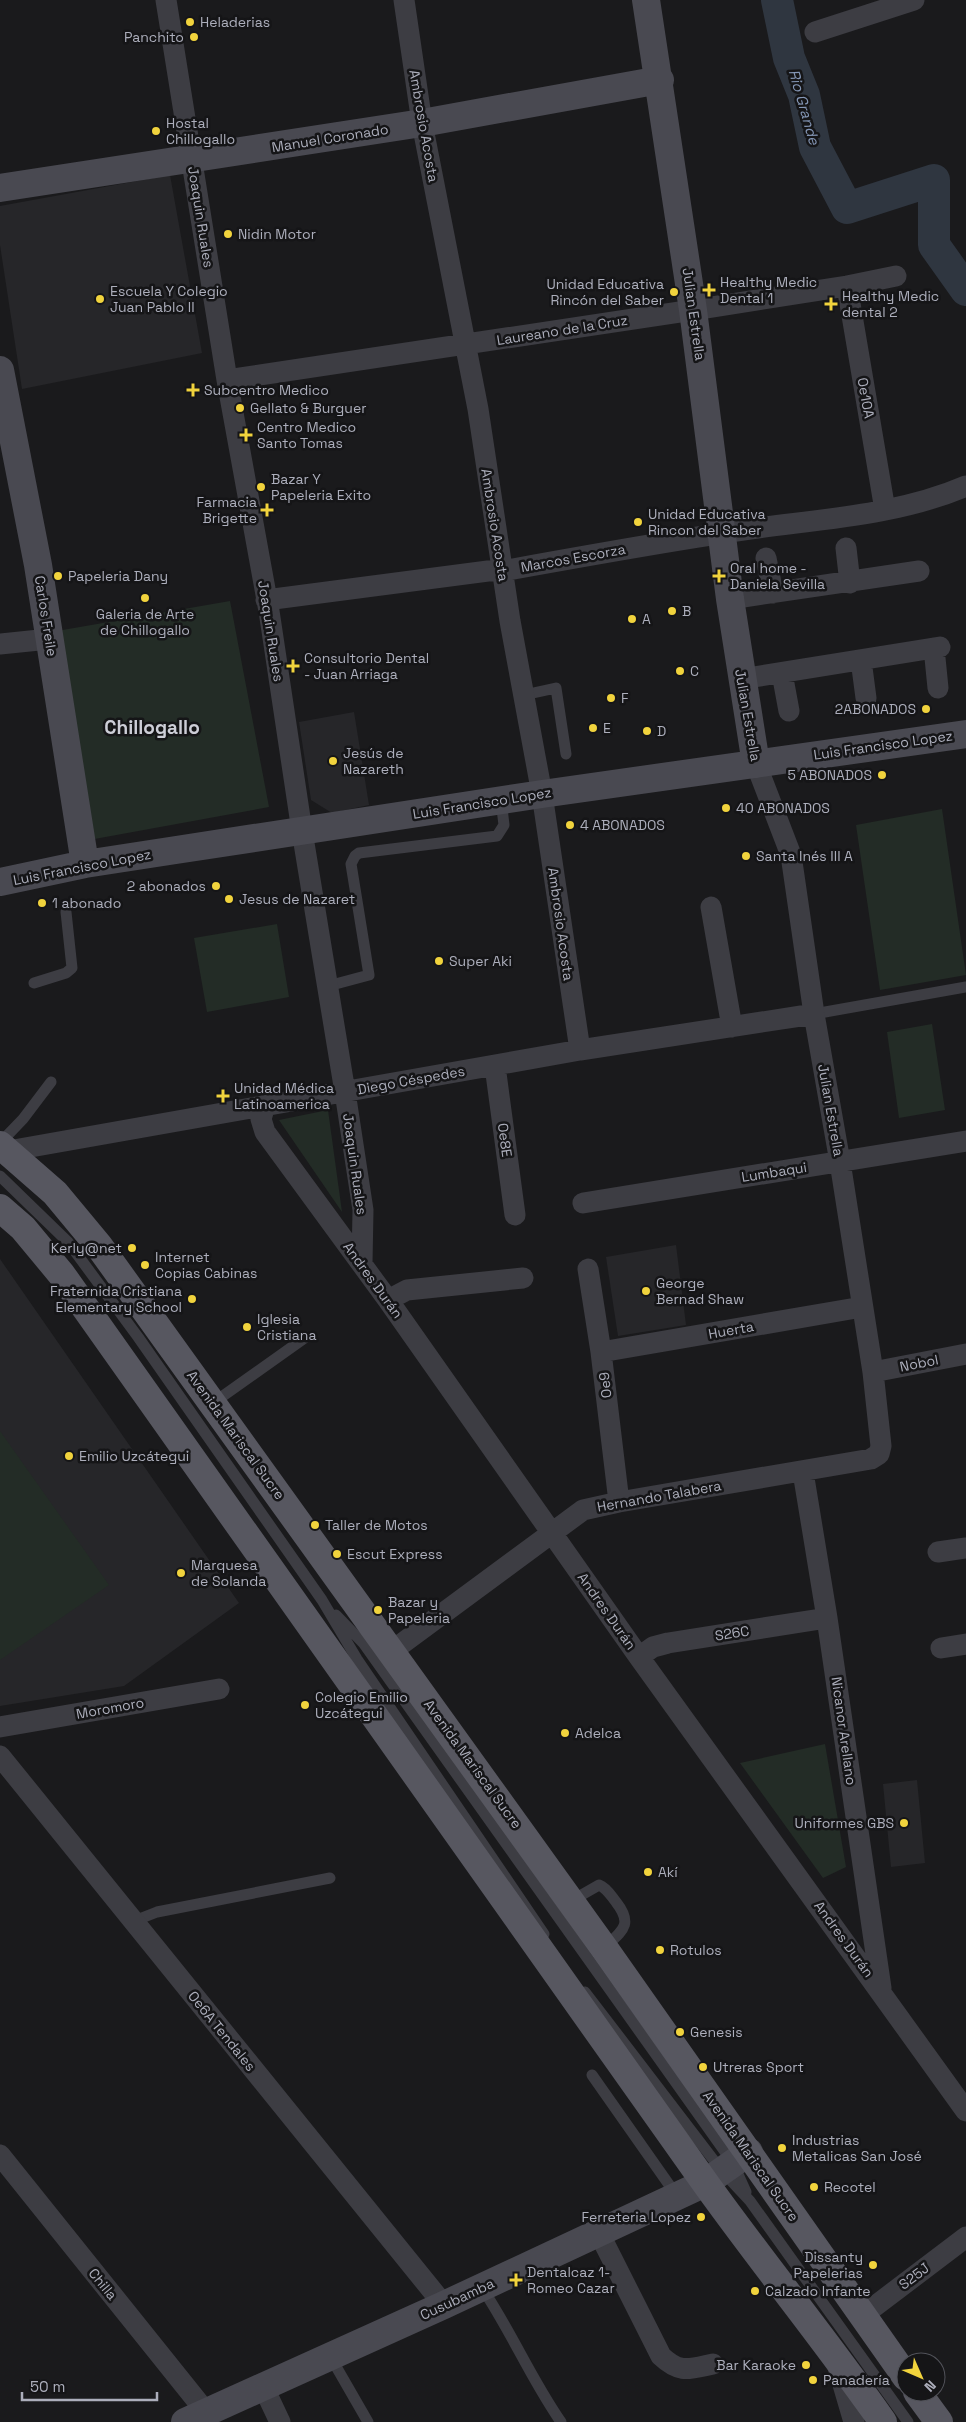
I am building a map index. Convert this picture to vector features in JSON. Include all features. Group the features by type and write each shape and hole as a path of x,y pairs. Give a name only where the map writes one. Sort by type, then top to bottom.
{"main road":[{"name":"Avenida Mariscal Sucre","path":"2,1154 55,1194 99,1246 604,1948 832,2350 883,2422"},
{"name":"Avenida Mariscal Sucre","path":"0,1208 23,1228 62,1275 345,1680 727,2167 862,2316 896,2363"},
{"path":"924,2402 939,2422"}],"street":[{"name":"Joaquin Ruales","path":"166,0 227,380 266,600 345,1092 363,1210 362,1263"},
{"name":"Ambrosio Acosta","path":"404,0 422,123 478,409 502,571 542,794 580,1050"},
{"name":"Julian Estrella","path":"646,0 660,80 693,310 741,679 756,764 791,856 814,1014 840,1162 873,1372 881,1446 879,1454"},
{"path":"815,32 914,0"},
{"name":"Manuel Coronado","path":"0,188 192,160 422,123 660,80"},
{"name":"Laureano de la Cruz","path":"227,380 693,310 847,286 896,276"},
{"name":"Oe10A","path":"847,286 885,510"},
{"name":"Carlos Freile","path":"0,370 38,565 49,639 69,872"},
{"name":"Marcos Escorza","path":"266,600 488,571 502,571 723,533 885,510 946,494 966,486"},
{"path":"846,548 850,582"},
{"path":"766,558 773,593"},
{"path":"730,599 919,572"},
{"path":"0,644 49,639"},
{"path":"741,679 937,648 938,688"},
{"path":"862,660 866,698"},
{"path":"782,673 789,711"},
{"name":"Luis Francisco Lopez","path":"0,882 69,872 302,831 502,800 960,734"},
{"path":"711,907 732,1027"},
{"name":"Diego Céspedes","path":"2,1154 265,1105 580,1050 814,1014"},
{"name":"Oe8E","path":"495,1066 515,1215"},
{"name":"Andres Durán","path":"265,1105 261,1119 265,1132 362,1263 640,1657 966,2111"},
{"name":"Lumbaqui","path":"583,1203 966,1141"},
{"name":"Oe9","path":"588,1269 601,1352 619,1502"},
{"path":"388,1300 407,1290 523,1278"},
{"name":"Huerta","path":"601,1352 862,1307"},
{"name":"Nobol","path":"873,1372 966,1354"},
{"name":"Hernando Talabera","path":"392,1651 583,1510 619,1502 871,1459 879,1454"},
{"name":"Nicanor Arellano","path":"802,1472 827,1618 881,1991"},
{"path":"938,1552 966,1548"},
{"name":"S26C","path":"640,1657 654,1647 668,1643 827,1618"},
{"path":"941,1648 966,1644"},
{"name":"Moromoro","path":"0,1727 219,1689"},
{"name":"Oe6A Tendales","path":"0,1756 444,2306"},
{"name":"Chilla","path":"0,2155 195,2417"},
{"name":"Cusubamba","path":"195,2417 444,2306 677,2196 727,2167"},
{"path":"599,2233 661,2356 669,2364 685,2370 713,2364"},
{"name":"S25J","path":"862,2316 966,2237"},
{"path":"832,2350 854,2422"},
{"path":"264,2386 280,2422"}],"lane":[{"path":"524,695 556,688 566,754"},
{"path":"328,986 369,975 351,864 355,856 359,853 497,836 504,825 502,800"},
{"path":"34,983 66,974 72,968 66,912"},
{"path":"814,1014 966,987"},
{"path":"51,1082 22,1119 2,1154 17,1190 68,1242 138,1337 322,1600 357,1659 553,1947"},
{"path":"213,1403 306,1337"},
{"path":"322,1600 364,1644 750,2201 908,2422"},
{"path":"134,1921 157,1912 330,1878"},
{"path":"571,1901 599,1886 606,1889 625,1914 625,1925 622,1933 604,1948"},
{"path":"578,1983 727,2167"},
{"path":"592,2075 677,2196"},
{"path":"482,2288 494,2306 544,2397 561,2422"},
{"path":"330,2356 368,2422"}],"shaded area":[{"name":"Escuela Y Colegio Juan Pablo II","path":"170,175 202,353 22,389 0,245 0,206"},
{"path":"230,601 269,807 89,840 51,632"},
{"name":"Jesús de Nazareth","path":"354,712 369,805 332,813 311,800 299,722"},
{"path":"942,809 966,975 880,990 856,825"},
{"path":"277,924 289,997 207,1012 194,938"},
{"path":"932,1024 945,1110 899,1118 887,1032"},
{"path":"328,1110 342,1212 279,1120"},
{"name":"George Bernad Shaw","path":"676,1245 686,1325 618,1336 606,1257"},
{"name":"Emilio Uzcátegui","path":"0,1259 239,1603 124,1686 0,1706"},
{"path":"0,1431 109,1585 0,1660"},
{"path":"825,1744 846,1867 823,1878 740,1763"},
{"name":"Uniformes GBS","path":"917,1780 925,1863 891,1867 883,1784"}],"waterway":[{"name":"Rio Grande","path":"777,0 789,58 804,95 815,147 847,208 934,180 934,245 966,290"}],"place":[{"name":"Heladerias","path":"190,22"},
{"name":"Panchito","path":"194,37"},
{"name":"Hostal Chillogallo","path":"156,131"},
{"name":"Nidin Motor","path":"228,234"},
{"name":"Healthy Medic Dental 1","path":"709,290"},
{"name":"Unidad Educativa Rincón del Saber","path":"674,292"},
{"name":"Escuela Y Colegio Juan Pablo II","path":"100,299"},
{"name":"Healthy Medic dental 2","path":"831,304"},
{"name":"Subcentro Medico","path":"193,390"},
{"name":"Gellato & Burguer","path":"240,408"},
{"name":"Centro Medico Santo Tomas","path":"246,435"},
{"name":"Bazar Y Papeleria Exito","path":"261,487"},
{"name":"Farmacia Brigette","path":"267,510"},
{"name":"Unidad Educativa Rincon del Saber","path":"638,522"},
{"name":"Papeleria Dany","path":"58,576"},
{"name":"Oral home - Daniela Sevilla","path":"719,576"},
{"name":"Galeria de Arte de Chillogallo","path":"145,598"},
{"name":"B","path":"672,611"},
{"name":"A","path":"632,619"},
{"name":"Consultorio Dental - Juan Arriaga","path":"293,666"},
{"name":"C","path":"680,671"},
{"name":"F","path":"611,698"},
{"name":"2ABONADOS","path":"926,709"},
{"name":"E","path":"593,728"},
{"name":"D","path":"647,731"},
{"name":"Jesús de Nazareth","path":"333,761"},
{"name":"5 ABONADOS","path":"882,775"},
{"name":"40 ABONADOS","path":"726,808"},
{"name":"4 ABONADOS","path":"570,825"},
{"name":"Santa Inés III A","path":"746,856"},
{"name":"2 abonados","path":"216,886"},
{"name":"Jesus de Nazaret","path":"229,899"},
{"name":"1 abonado","path":"42,903"},
{"name":"Super Aki","path":"439,961"},
{"name":"Unidad Médica Latinoamerica","path":"223,1096"},
{"name":"Kerly@net","path":"132,1248"},
{"name":"Internet Copias Cabinas","path":"145,1265"},
{"name":"George Bernad Shaw","path":"646,1291"},
{"name":"Fraternida Cristiana Elementary School","path":"192,1299"},
{"name":"Iglesia Cristiana","path":"247,1327"},
{"name":"Emilio Uzcátegui","path":"69,1456"},
{"name":"Taller de Motos","path":"315,1525"},
{"name":"Escut Express","path":"337,1554"},
{"name":"Marquesa de Solanda","path":"181,1573"},
{"name":"Bazar y Papeleria","path":"378,1610"},
{"name":"Colegio Emilio Uzcátegui","path":"305,1705"},
{"name":"Adelca","path":"565,1733"},
{"name":"Uniformes GBS","path":"904,1823"},
{"name":"Akí","path":"648,1872"},
{"name":"Rotulos","path":"660,1950"},
{"name":"Genesis","path":"680,2032"},
{"name":"Utreras Sport","path":"703,2067"},
{"name":"Industrias Metalicas San José","path":"782,2148"},
{"name":"Recotel","path":"814,2187"},
{"name":"Ferreteria Lopez","path":"701,2217"},
{"name":"Dissanty Papelerias","path":"873,2265"},
{"name":"Dentalcaz 1- Romeo Cazar","path":"516,2280"},
{"name":"Calzado Infante","path":"755,2291"},
{"name":"Bar Karaoke","path":"806,2365"},
{"name":"Panadería","path":"813,2380"}],"district":[{"name":"Chillogallo","path":"152,727"}]}
